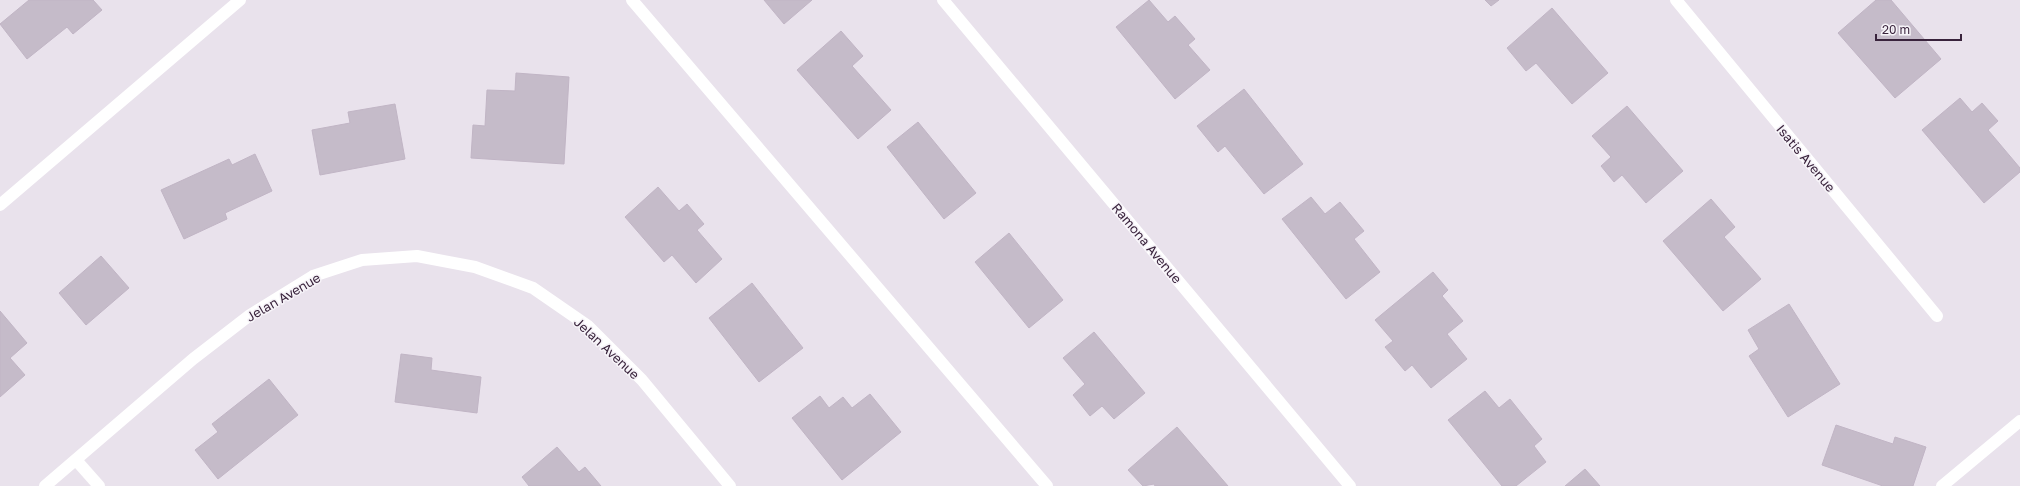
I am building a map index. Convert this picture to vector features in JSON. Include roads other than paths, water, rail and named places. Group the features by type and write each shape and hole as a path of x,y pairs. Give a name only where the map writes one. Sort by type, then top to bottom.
{"street":[{"path":"0,205 240,0"},
{"path":"632,0 1047,486"},
{"name":"Ramona Avenue","path":"943,0 1350,486"},
{"name":"Isatis Avenue","path":"1676,0 1937,316"},
{"name":"Jelan Avenue","path":"45,486 193,359 250,315 307,280 362,260 416,256 476,267 533,288 588,326 642,380 730,486"},
{"path":"1942,486 2020,421"},
{"path":"76,460 99,486"}]}
